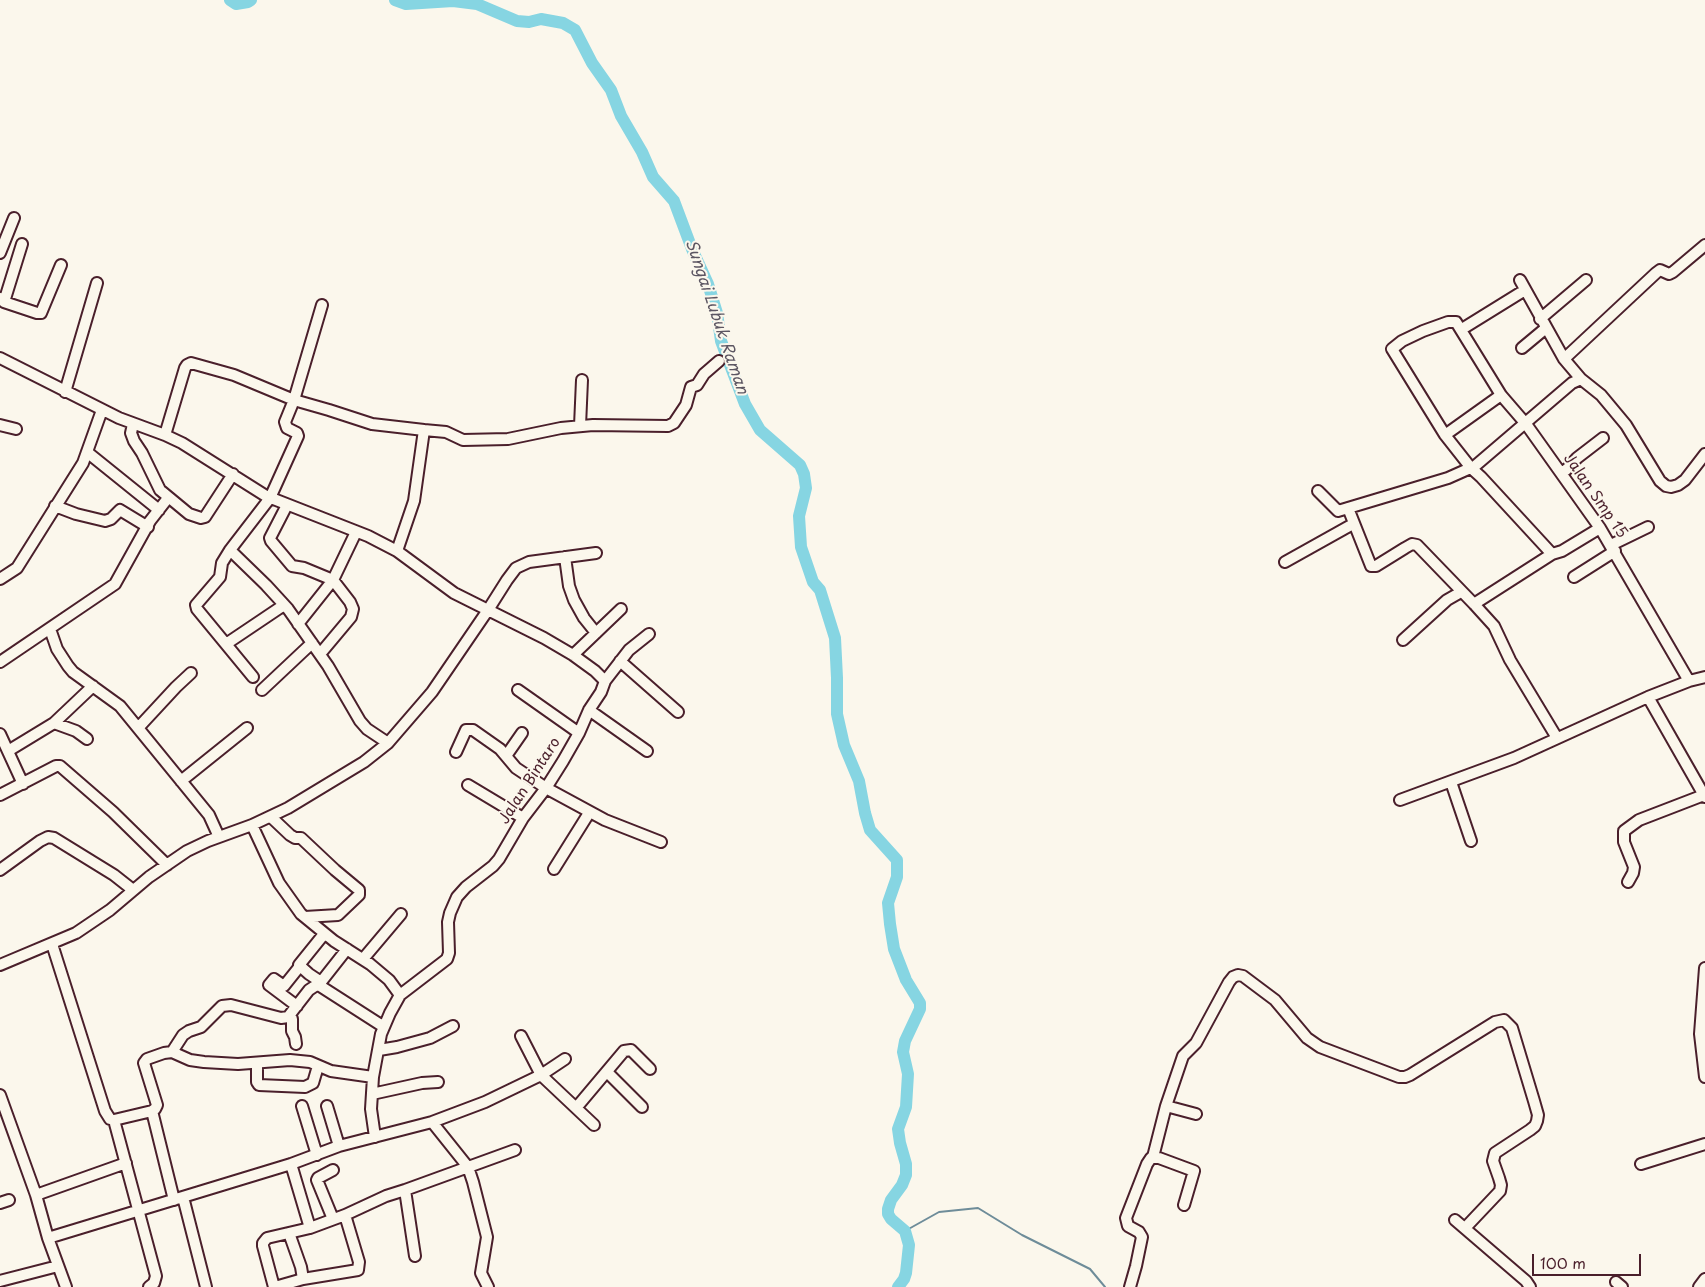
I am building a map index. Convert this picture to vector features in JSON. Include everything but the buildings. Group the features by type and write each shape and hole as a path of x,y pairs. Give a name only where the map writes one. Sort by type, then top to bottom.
{"street":[{"path":"0,253 14,218"},
{"path":"22,244 2,300 41,313 61,265"},
{"path":"1564,358 1656,273 1660,270 1669,274 1673,272 1705,244"},
{"path":"1520,280 1564,358 1581,379 1601,395 1626,425 1660,481 1671,488 1678,485 1691,473 1705,454"},
{"path":"1522,348 1543,323 1586,280"},
{"path":"65,392 97,283"},
{"path":"1525,290 1462,329 1456,322 1448,322 1402,341 1392,348 1445,434 1471,468 1552,554"},
{"path":"253,677 196,607 220,577 222,563 230,550 270,498 298,436 297,433 287,428 285,423 294,400 322,305"},
{"name":"Jalan Smp 15","path":"1462,329 1501,395 1526,424 1562,473 1613,548 1689,681"},
{"path":"0,358 102,410 133,424 165,435 197,452 270,498 356,532 397,551 454,593 573,655 596,671 605,681"},
{"path":"165,435 185,368 189,364 194,363 234,375 294,400 372,424 446,432 463,440 514,438 580,426 668,426 674,423 686,405 691,387 697,384 704,374 719,361"},
{"path":"1318,491 1338,511 1448,478 1471,468 1526,424 1572,383 1581,379"},
{"path":"580,426 582,380"},
{"path":"1445,434 1501,395"},
{"path":"0,579 17,568 83,463 102,410"},
{"path":"133,424 131,433 134,441 160,490 190,514 203,518 208,514 233,474"},
{"path":"0,425 16,429"},
{"path":"397,551 414,501 424,430"},
{"path":"1562,473 1577,458 1603,438"},
{"path":"88,452 159,510"},
{"path":"0,662 115,584 150,521 168,498"},
{"path":"287,505 270,541 292,566 304,568 333,580 350,602 353,612 351,617 320,654"},
{"path":"55,506 76,514 105,521 111,519 120,510 148,527"},
{"path":"1348,508 1371,566 1376,566 1404,548 1415,544 1494,626 1510,660 1557,738"},
{"path":"1285,562 1353,524"},
{"path":"1574,577 1613,548 1648,527"},
{"path":"1474,604 1552,554 1562,551 1600,528"},
{"path":"298,624 333,580 356,532"},
{"path":"230,550 284,605 320,654 360,721 367,729 388,743"},
{"path":"0,965 52,944 89,925 187,851 252,825 288,808 364,762 388,743 432,692 516,568 529,562 596,553"},
{"path":"565,557 569,586 574,600 584,618 596,633"},
{"path":"1403,640 1447,600 1461,592"},
{"path":"226,644 284,605"},
{"path":"573,655 621,609"},
{"path":"50,629 58,649 68,666 73,672 120,706 208,815 218,837"},
{"name":"Jalan Bintaro","path":"400,995 447,958 449,953 448,922 452,904 466,887 499,859 523,818 546,788 579,733 605,681 629,650 649,634"},
{"path":"262,690 312,643"},
{"path":"620,661 678,712"},
{"path":"138,728 176,687 192,673"},
{"path":"1400,800 1514,758 1648,697 1689,681 1705,677"},
{"path":"8,751 54,723 94,686"},
{"path":"518,690 579,733"},
{"path":"1628,882 1634,867 1624,842 1624,831 1639,820 1704,796 1648,697"},
{"path":"589,710 647,751"},
{"path":"54,723 76,732 86,740"},
{"path":"181,781 247,728"},
{"path":"456,752 464,733 470,729 500,749 516,768 546,788 589,812 661,842"},
{"path":"506,756 522,733"},
{"path":"0,734 23,784"},
{"path":"0,795 56,766 60,766 112,812 167,866"},
{"path":"1451,782 1471,841"},
{"path":"468,785 523,818"},
{"path":"554,869 589,812"},
{"path":"271,816 290,835 295,838 301,838 359,890 359,895 338,915 305,917"},
{"path":"252,825 278,883 305,917 324,934 363,959 389,980 400,995 384,1026 373,1076 371,1109 375,1137"},
{"path":"0,870 48,837 54,838 114,875 133,890"},
{"path":"363,959 401,914"},
{"path":"297,1006 269,985 274,979 284,986 324,934"},
{"path":"52,944 104,1111 110,1119 114,1120 152,1111 157,1105 144,1063 147,1059 164,1053 172,1052 190,1060 204,1062 238,1064 290,1060 310,1062 331,1071 373,1076"},
{"path":"172,1052 189,1030 201,1027 222,1006 230,1005 281,1018 288,1017 309,990 319,983 347,949"},
{"path":"300,966 319,983 384,1026"},
{"path":"1705,968 1700,1034 1705,1077"},
{"path":"1130,1287 1142,1237 1139,1232 1128,1226 1126,1218 1147,1164 1152,1157 1166,1106 1183,1056 1196,1043 1229,982 1238,975 1243,976 1274,1000 1307,1038 1320,1048 1405,1078 1495,1022 1504,1020 1512,1028 1538,1115 1537,1121 1530,1130 1495,1153 1494,1161 1501,1186 1500,1191 1465,1228"},
{"path":"288,1017 292,1019 292,1031 296,1044"},
{"path":"379,1050 430,1038 453,1026"},
{"path":"521,1036 541,1075 594,1125"},
{"path":"576,1108 624,1051 629,1050 650,1069"},
{"path":"48,1238 291,1164 339,1146 432,1122 486,1102 541,1075 565,1059"},
{"path":"256,1063 257,1082 259,1085 305,1087 313,1082 318,1066"},
{"path":"607,1072 642,1107"},
{"path":"372,1094 422,1083 438,1082"},
{"path":"0,1094 66,1287"},
{"path":"302,1106 317,1155"},
{"path":"327,1106 339,1146"},
{"path":"1166,1106 1196,1114"},
{"path":"152,1111 206,1287"},
{"path":"114,1120 156,1276 154,1284 149,1287"},
{"path":"432,1122 468,1167 487,1237 481,1273 488,1287"},
{"path":"1641,1164 1705,1144"},
{"path":"346,1215 359,1262 358,1270 303,1279 275,1287 263,1250 263,1243 271,1237 310,1228 346,1215 386,1196 515,1150"},
{"path":"1152,1157 1160,1158 1194,1172 1184,1205"},
{"path":"36,1195 126,1163"},
{"path":"291,1164 310,1228"},
{"path":"333,1170 317,1180 333,1219"},
{"path":"405,1190 416,1256"},
{"path":"1455,1220 1526,1281 1530,1287"},
{"path":"288,1233 301,1267 303,1279"},
{"path":"0,1281 58,1266"},
{"path":"1699,1287 1705,1279"}],"waterway":[{"name":"Sungai Lubuk Raman","path":"230,0 236,4 251,0"},
{"name":"Sungai Lubuk Raman","path":"395,0 406,4 453,1 477,4 517,21 529,22 541,19 563,23 575,30 592,63 611,90 621,116 642,152 653,177 674,201 692,249 708,284 717,313 721,341 745,404 760,430 800,465 804,474 806,488 799,516 801,547 813,582 820,590 835,638 837,714 844,745 859,781 870,830 897,860 897,877 888,903 894,949 906,980 920,1003 920,1009 905,1041 903,1052 908,1074 906,1107 898,1129 906,1164 906,1175 902,1185 891,1200 888,1209 891,1219 905,1231 909,1245 906,1273 898,1287"},
{"path":"905,1231 939,1212 978,1208 1022,1235 1090,1269 1105,1287"}]}
